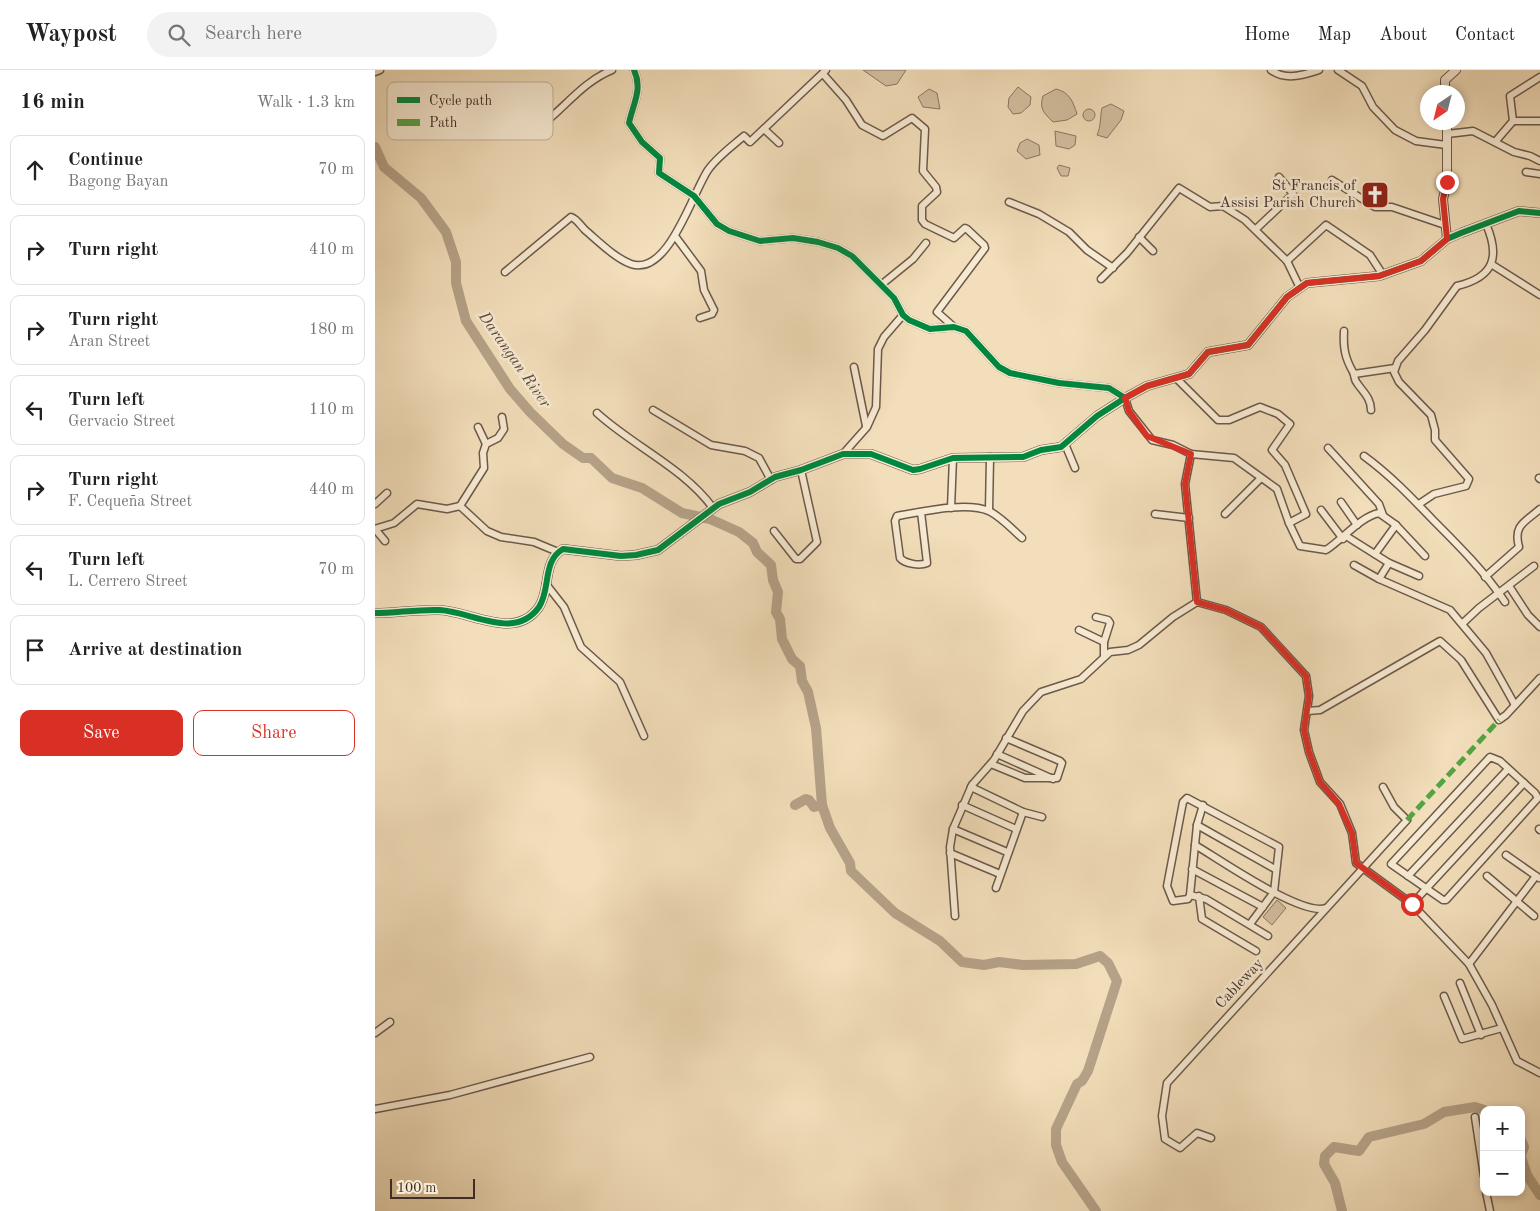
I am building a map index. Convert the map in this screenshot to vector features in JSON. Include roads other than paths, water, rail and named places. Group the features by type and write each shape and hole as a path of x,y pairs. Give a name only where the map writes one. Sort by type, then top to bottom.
{"street":[{"path":"375,72 380,70"},
{"path":"553,117 579,91 610,70"},
{"path":"634,70 638,78 638,92 629,123 642,142 659,158 659,172 694,196 717,224 760,241 793,238 818,242 838,248 852,256 894,298 903,315 914,323 930,329 954,327"},
{"path":"1271,70 1284,76 1294,77 1319,70"},
{"path":"1338,70 1362,86 1373,107 1395,130 1417,141 1446,146"},
{"path":"1445,85 1445,80 1456,70"},
{"path":"505,272 571,217 612,252 633,264 650,264 675,236 694,196 717,159 744,136 751,142 825,72 862,125 883,136 912,118 925,129 923,170 936,187 937,192 922,206 922,220 925,224 954,238 965,228 984,244 985,248 937,312 954,327 966,331 999,367 1010,373 1051,382 1109,388 1125,398 1129,411 1147,436 1191,454 1234,458 1277,489 1289,523 1300,546 1326,550 1345,537 1368,515 1379,512 1397,525 1425,556"},
{"path":"1495,142 1513,121 1510,96 1540,77"},
{"path":"1513,121 1540,121"},
{"path":"764,129 779,143"},
{"path":"1447,130 1447,182 1443,199 1447,239"},
{"path":"1447,134 1473,130 1495,142 1540,161"},
{"path":"1527,172 1540,174"},
{"path":"1256,229 1293,194 1279,177"},
{"path":"1332,180 1375,207 1392,207 1445,225"},
{"path":"1101,279 1113,268 1179,188 1210,207 1223,206 1256,229 1287,261 1300,288"},
{"path":"1009,202 1039,214 1069,232 1087,250 1113,268"},
{"path":"375,614 441,610 497,623 520,623 534,614 543,600 553,558 563,549 621,556 658,550 711,509 750,492 771,480 843,454 871,454 913,470 953,458 1023,457 1065,444 1097,416 1125,398 1147,386 1189,374 1208,352 1248,345 1287,297 1307,283 1383,275 1421,261 1447,239 1519,211 1540,212"},
{"path":"1287,261 1327,224 1370,255 1383,275"},
{"path":"1419,504 1434,494 1467,486 1469,479 1435,440 1431,414 1399,382 1394,372 1398,362 1425,330 1457,286 1469,283 1485,273 1491,264 1494,246 1486,224"},
{"path":"675,236 701,271 704,290 714,310 712,314 700,318"},
{"path":"1139,237 1153,250"},
{"path":"881,285 913,259 926,243"},
{"path":"1491,264 1540,295"},
{"path":"843,454 867,427 876,407 878,349 884,337 903,315"},
{"path":"1345,331 1344,354 1354,374 1355,381 1367,396 1371,410"},
{"path":"854,367 867,427"},
{"path":"1354,374 1395,368"},
{"path":"1176,378 1218,420 1229,420 1260,407 1278,414 1290,424 1272,450 1285,465 1306,514 1289,523"},
{"path":"653,410 711,445 745,451 759,458 771,480"},
{"path":"597,413 626,438 687,480 703,494 711,509"},
{"path":"486,444 498,438 504,428 502,417"},
{"path":"385,541 375,529 394,523 417,504 447,509 460,506 484,468 483,454 486,444 478,428"},
{"path":"1065,444 1075,468"},
{"path":"1328,448 1379,504 1383,515"},
{"path":"1191,454 1185,484 1197,602"},
{"path":"1364,456 1387,473 1419,504 1505,602"},
{"path":"989,512 990,457"},
{"path":"951,508 953,458"},
{"path":"774,531 796,559 800,559 817,542 801,470"},
{"path":"1225,514 1261,478"},
{"path":"375,504 387,492"},
{"path":"1341,502 1357,525"},
{"path":"460,506 487,531 501,538 534,542 558,552"},
{"path":"921,512 929,559 924,564 901,560 895,521 897,516 921,512 951,508 973,508 989,512 1022,538"},
{"path":"1485,577 1519,547 1516,534 1518,528 1540,509"},
{"path":"1321,510 1345,537 1389,563 1419,576"},
{"path":"1155,514 1189,518"},
{"path":"1375,554 1397,525"},
{"path":"1379,579 1389,563"},
{"path":"1354,565 1379,579 1442,605 1463,623 1486,653 1515,705"},
{"path":"1463,623 1534,566"},
{"path":"546,584 564,607 581,647 620,682 643,736"},
{"path":"1509,586 1528,615 1540,627"},
{"path":"955,916 950,853 953,829 971,787 991,764 1023,711 1041,692 1081,678 1104,656 1139,645 1173,617 1197,602 1226,610 1261,627 1306,676 1309,696 1304,730 1320,782 1339,804 1352,833 1356,863 1412,904 1469,964 1493,1005 1517,1061 1540,1073"},
{"path":"1096,617 1108,620 1111,623 1104,642 1104,656"},
{"path":"1079,630 1104,642"},
{"path":"1308,711 1321,710 1440,641 1461,660 1499,720 1540,678"},
{"path":"1006,738 1061,761 1062,763 1055,779"},
{"path":"997,754 1055,779"},
{"path":"1492,756 1509,769 1537,796 1536,802 1446,900 1426,889 1393,865 1392,862 1492,756"},
{"path":"991,764 1025,778 1055,779"},
{"path":"1408,876 1509,769"},
{"path":"1412,904 1524,783"},
{"path":"971,787 1023,812 1042,817"},
{"name":"Cableway","path":"1211,1138 1197,1133 1180,1148 1165,1139 1161,1116 1167,1083 1407,820 1394,807 1383,788"},
{"path":"1203,805 1197,825 1190,895 1188,899 1173,901 1167,886 1183,802 1187,798 1203,805 1279,847 1275,869 1274,892 1251,924"},
{"path":"963,805 1016,829"},
{"path":"996,888 1007,852 1023,812"},
{"path":"1197,825 1275,869"},
{"path":"953,829 1007,852"},
{"path":"1195,845 1301,906 1317,910 1328,907"},
{"path":"950,853 1000,874"},
{"path":"1469,964 1516,901 1538,877 1506,855"},
{"path":"1192,869 1263,907"},
{"path":"1487,876 1534,916"},
{"path":"1190,895 1199,896 1251,924 1268,936"},
{"path":"1199,896 1203,919 1256,951"},
{"path":"1460,983 1481,1035"},
{"path":"1445,996 1463,1040 1502,1028"},
{"path":"375,1032 390,1022"},
{"path":"375,1109 450,1095 590,1056"},
{"path":"1475,1117 1480,1151"},
{"path":"1487,1196 1489,1211"}],"waterway":[{"name":"Darangan River","path":"375,147 384,167 421,198 446,232 456,262 456,283 466,321 510,389 530,412 563,444 583,458 591,458 612,478 642,488 682,513 710,519 739,532 753,543 757,552 771,565 773,580 778,592 776,612 780,619 782,639 792,659 800,666 802,681 808,692 816,728 822,805"},
{"name":"Darangan River","path":"795,805 806,799 814,807 822,805 830,828 850,863 851,871 895,913 940,941 962,962 984,965 999,962 1023,965 1076,964 1100,956 1108,963 1117,981 1088,1071 1082,1081 1077,1084 1056,1129 1056,1145 1062,1162 1096,1211"},
{"name":"Darangan River","path":"1342,1211 1335,1183 1324,1164 1325,1156 1334,1147 1359,1151 1369,1137 1424,1124 1444,1112 1475,1107 1480,1109"},
{"name":"Darangan River","path":"1525,1169 1540,1195"}],"place":[{"name":"St Francis of Assisi Parish Church","path":"1375,195"}]}
